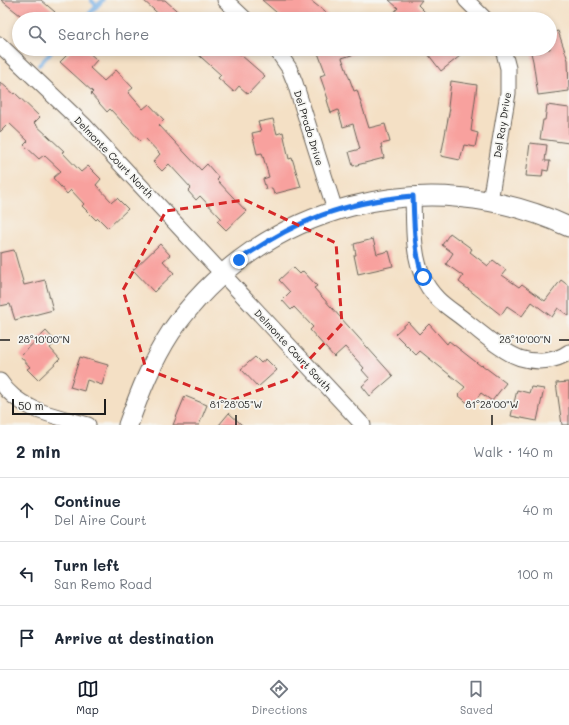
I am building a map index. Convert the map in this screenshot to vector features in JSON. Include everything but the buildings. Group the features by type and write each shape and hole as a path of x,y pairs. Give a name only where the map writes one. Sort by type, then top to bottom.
{"street":[{"path":"225,0 238,12"},
{"path":"466,0 479,12"},
{"name":"Delmonte Court North","path":"0,45 85,126 223,274"},
{"name":"Del Prado Drive","path":"281,56 289,68 295,82 335,210"},
{"name":"Del Ray Drive","path":"490,201 508,93 508,68 505,56"},
{"path":"128,425 148,373 170,333 198,298 223,274 245,256 279,235 309,220 335,210 371,201 413,196 459,197 490,201 540,214 569,227"},
{"path":"413,196 415,240 419,265 428,286 439,300 505,350 519,358 536,361 549,360 556,359 569,352"},
{"name":"Delmonte Court South","path":"223,274 363,425"},
{"path":"0,381 5,388 20,402 43,413 88,425"}],"highlighted area":[{"path":"245,200 336,243 342,324 292,378 229,401 146,369 123,290 166,211"}],"waterway":[{"path":"91,0 97,6"},
{"path":"91,12 103,0"},
{"path":"39,65 47,56"}],"route":[{"path":"239,260 265,243 294,227 335,210 371,201 413,196 415,240 419,265 423,277"}]}
